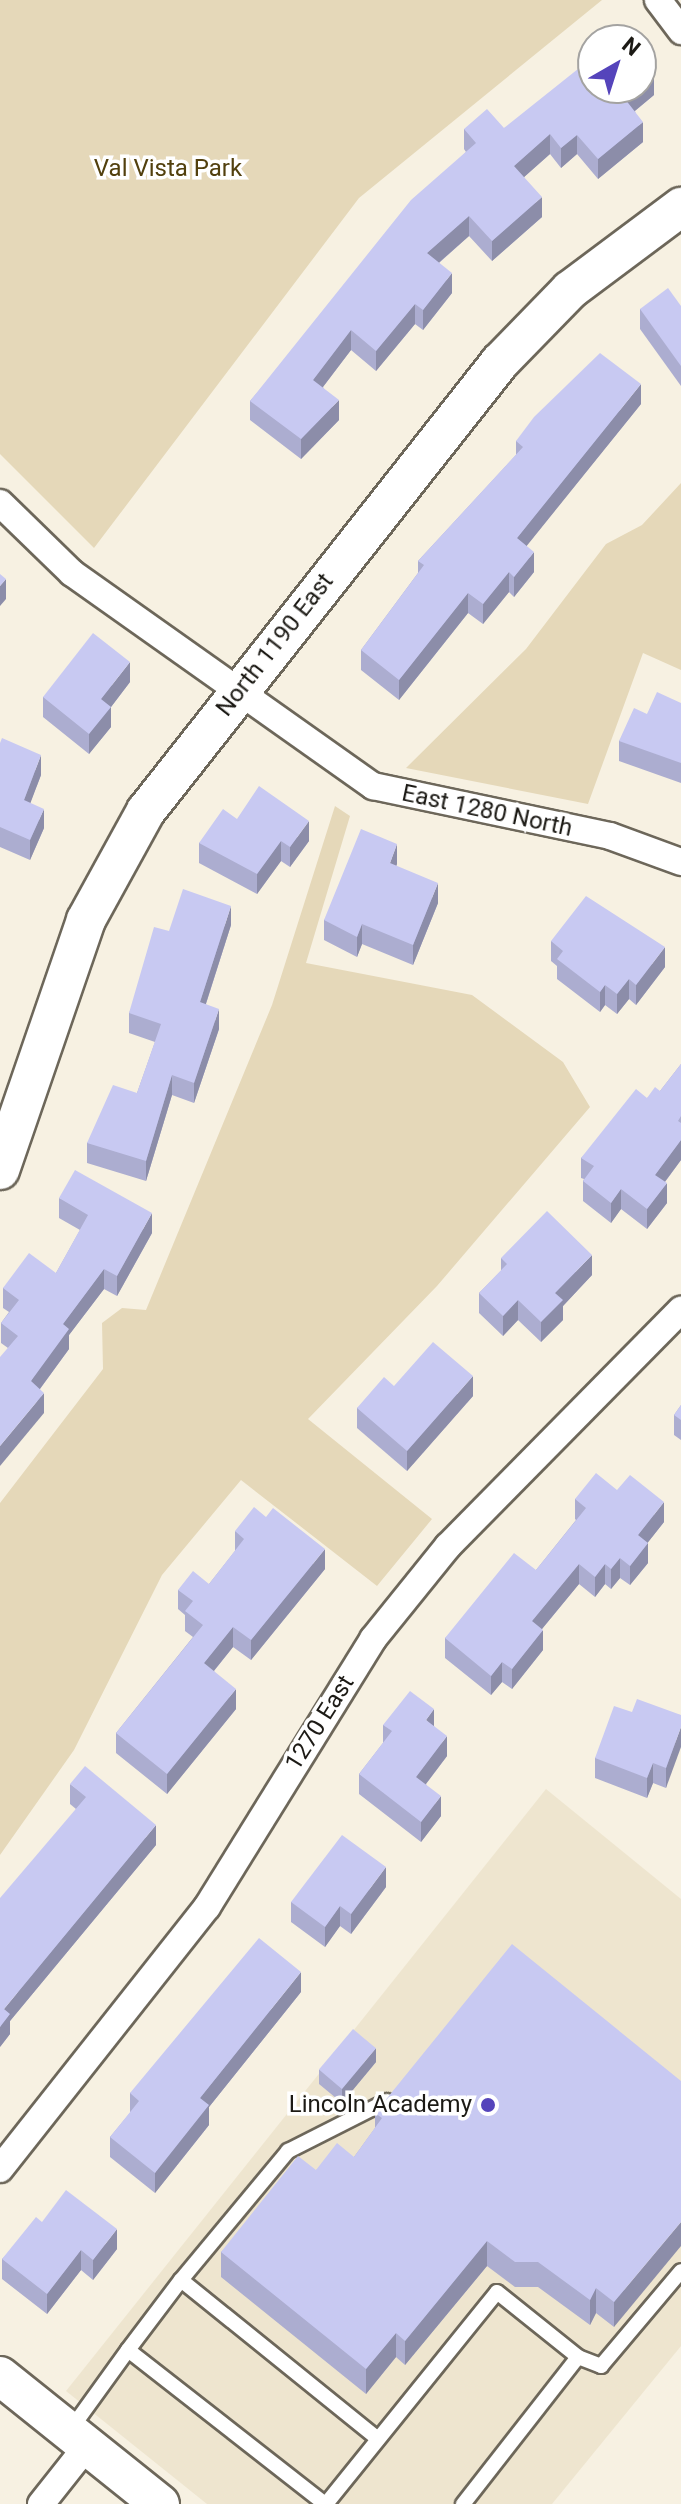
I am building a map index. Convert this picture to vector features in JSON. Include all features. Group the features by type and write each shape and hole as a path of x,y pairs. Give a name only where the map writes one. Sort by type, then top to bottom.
{"street":[{"path":"658,0 681,31"},
{"name":"North 1190 East","path":"0,1170 101,886 146,811 500,362 570,290 681,207"},
{"name":"East 1280 North","path":"0,503 72,573 373,786 610,836 681,862"},
{"name":"1270 East","path":"0,2169 207,1907 373,1639 448,1546 681,1310"},
{"path":"0,2376 160,2504"},
{"path":"41,2504 71,2433"}],"lane":[{"path":"71,2433 181,2280 288,2151 379,2111 398,2088"},
{"path":"128,2350 326,2504 497,2292 578,2357 601,2366 681,2271"},
{"path":"181,2280 378,2439"},
{"path":"463,2504 578,2357"}],"shaded area":[{"name":"Lincoln Academy","path":"546,1789 681,1899 681,2346 552,2504 207,2504 66,2391"}],"green space":[{"name":"Val Vista Park","path":"0,0 602,0 359,198 94,548 0,454"},
{"path":"681,483 681,670 643,653 588,804 406,768 526,649 606,544 642,525"},
{"path":"335,806 350,816 306,963 472,995 563,1062 590,1107 437,1286 308,1419 432,1519 377,1586 241,1480 162,1575 74,1750 0,1855 0,1503 103,1369 102,1323 122,1308 146,1310 272,1005"}],"building":[{"path":"577,70 577,104 629,104 643,122 598,159 577,135 561,148 550,134 514,166 542,197 492,241 469,216 427,253 452,273 423,310 415,304 376,351 351,330 313,380 339,400 301,439 250,401 411,200 476,143 464,129 487,109 504,128"},
{"path":"668,288 681,306 681,366 640,309"},
{"path":"600,353 641,384 517,538 534,552 514,577 509,572 483,604 468,593 399,680 361,650 424,565 418,561 523,447 516,441 534,417"},
{"path":"93,633 130,662 101,699 111,707 89,734 43,697"},
{"path":"657,692 681,703 681,763 619,741 634,708 647,714"},
{"path":"2,738 41,755 24,800 44,809 30,840 0,827"},
{"path":"259,786 309,821 290,847 281,841 257,874 199,843 223,809 237,819"},
{"path":"361,829 397,844 390,863 438,883 413,945 362,924 357,937 324,920"},
{"path":"183,889 231,906 200,1002 219,1009 194,1083 172,1075 146,1161 87,1143 113,1085 137,1093 161,1024 129,1013 154,927 169,931"},
{"path":"586,896 665,947 636,985 629,979 617,994 605,985 600,992 557,959 563,951 551,941"},
{"path":"681,1064 681,1116 678,1121 681,1123 681,1140 655,1175 667,1183 647,1209 621,1189 611,1203 583,1181 594,1166 581,1158 636,1089 647,1098 655,1087 660,1091"},
{"path":"75,1170 152,1213 117,1276 104,1269 63,1324 69,1329 31,1381 44,1393 0,1446 0,1357 18,1336 1,1323 19,1300 3,1288 29,1253 56,1273 88,1215 59,1198"},
{"path":"547,1211 592,1255 555,1293 563,1300 541,1322 518,1300 503,1316 479,1293 507,1264 501,1258"},
{"path":"433,1342 473,1376 407,1451 357,1408 384,1377 394,1386"},
{"path":"681,1405 681,1420 674,1415"},
{"path":"596,1473 617,1490 630,1475 664,1502 638,1535 648,1543 630,1566 620,1558 611,1569 605,1564 595,1577 579,1564 532,1621 543,1630 512,1669 502,1662 491,1676 445,1638 514,1553 536,1570 586,1508 575,1499"},
{"path":"254,1507 266,1517 273,1508 325,1549 251,1640 233,1627 204,1663 236,1689 167,1774 116,1733 203,1625 185,1611 193,1601 178,1590 193,1571 209,1584 244,1539 235,1531"},
{"path":"410,1691 434,1709 426,1720 447,1736 416,1777 441,1796 421,1822 359,1774 392,1731 383,1725"},
{"path":"637,1699 681,1715 681,1727 666,1768 653,1763 647,1778 595,1758 614,1706 632,1712"},
{"path":"85,1766 156,1825 4,2009 10,2014 0,2027 0,1898 86,1797 70,1784"},
{"path":"342,1835 386,1867 351,1914 340,1906 325,1927 291,1902"},
{"path":"259,1938 301,1972 200,2098 209,2105 155,2173 110,2137 139,2101 130,2093"},
{"path":"512,1944 681,2081 681,2222 614,2302 596,2288 590,2300 538,2262 515,2262 487,2241 405,2341 396,2333 366,2369 221,2252 298,2156 316,2170 337,2143 354,2157 382,2118 375,2113"},
{"path":"353,2029 376,2048 342,2089 319,2070"},
{"path":"66,2190 117,2229 93,2260 81,2250 47,2294 2,2259 36,2217 42,2222"}],"place":[{"name":"Lincoln Academy","path":"488,2105"}]}
